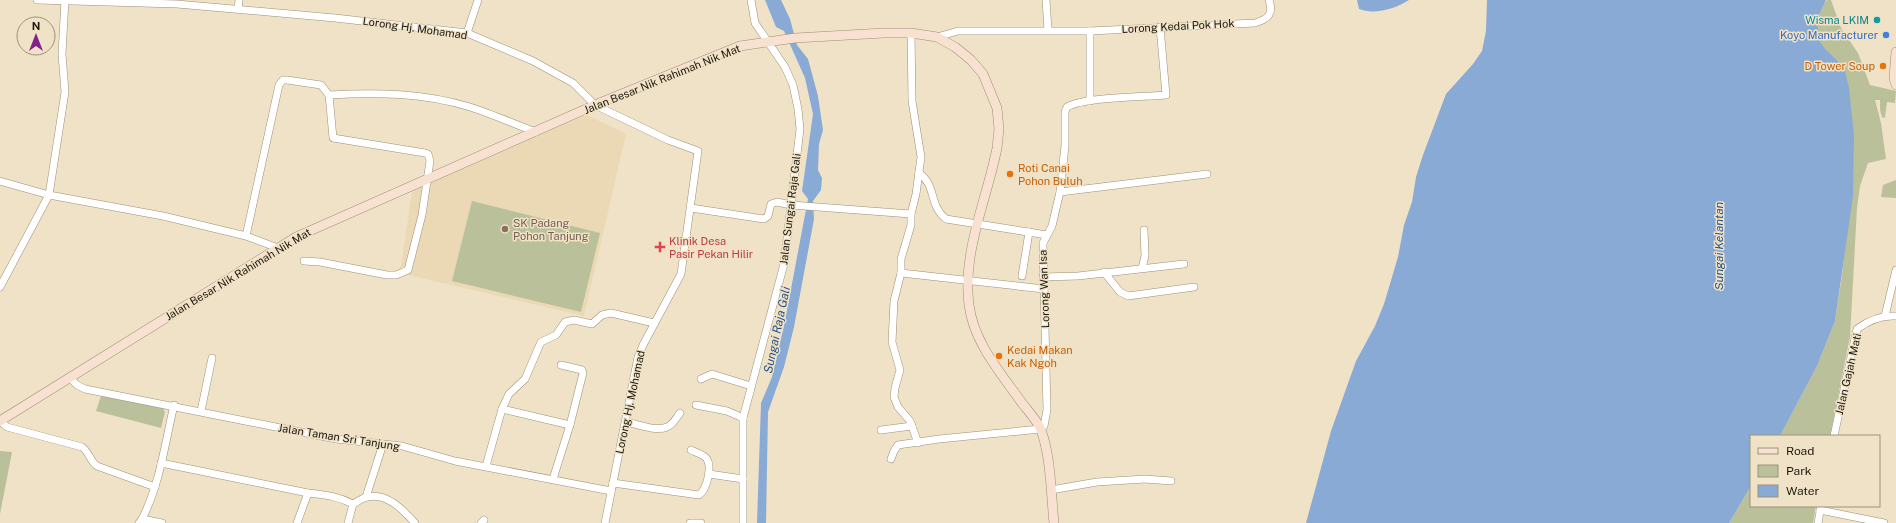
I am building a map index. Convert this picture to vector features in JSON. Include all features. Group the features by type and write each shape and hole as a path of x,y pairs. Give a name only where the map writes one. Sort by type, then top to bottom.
{"street":[{"name":"Lorong Hj. Mohamad","path":"37,0 177,4 335,18 467,33 539,65 573,83 595,105 668,140 698,150 681,274 654,323 638,357 605,523"},
{"path":"238,9 239,0"},
{"path":"467,33 478,0"},
{"name":"Jalan Sungai Raja Gali","path":"743,523 743,418 784,264 800,129 793,85 784,67 755,23 751,0"},
{"path":"1046,0 1048,30"},
{"name":"Lorong Kedai Pok Hok","path":"937,37 958,31 1090,31 1255,23 1266,20 1271,15 1272,8 1269,0"},
{"path":"0,287 49,195 65,92 62,54 65,1"},
{"name":"Lorong Wan Isa","path":"1040,429 1046,422 1047,410 1043,243 1052,226 1060,192 1065,146 1065,112 1067,107 1072,104 1090,101 1166,95 1160,27"},
{"path":"1090,31 1090,101"},
{"path":"911,33 913,106 921,152 916,194 911,214 911,225 901,258 901,273 893,305 892,342 900,370 894,397 898,408 910,421 918,443"},
{"name":"Jalan Besar Nik Rahimah Nik Mat","path":"0,421 278,248 314,228 427,180 595,105 724,51 740,46 791,38 911,33 937,37 955,47 971,60 983,74 992,92 997,108 999,129 997,148 970,261 968,281 969,305 973,324 982,346 1040,429 1045,445 1054,523"},
{"path":"1895,83 1896,52"},
{"path":"246,236 281,82 286,80 315,83 326,90 329,96 333,138 425,153 430,158 422,214 408,270 396,275 387,275 320,262 304,262"},
{"path":"329,96 367,93 420,97 469,107 536,132"},
{"path":"919,173 926,178 938,212 946,219 1047,235"},
{"path":"1060,192 1208,174"},
{"path":"0,181 49,195 163,216 246,236 278,248"},
{"path":"691,208 764,219 768,216 771,204 777,202 791,205 911,214"},
{"path":"1142,268 1145,256 1144,230"},
{"path":"1022,276 1029,232"},
{"path":"1043,277 1078,276 1184,264"},
{"path":"1885,316 1896,270"},
{"path":"1104,272 1120,292 1128,296 1194,287"},
{"path":"901,273 1044,289"},
{"path":"486,466 502,409 508,394 525,379 541,342 556,335 565,322 574,320 592,324 602,315 611,313 654,323"},
{"name":"Jalan Gajah Mati","path":"1834,435 1858,329 1863,324 1885,316 1896,316"},
{"path":"201,411 212,358"},
{"path":"553,479 570,425 583,373 582,370 560,365"},
{"path":"701,379 712,374 752,386"},
{"name":"Jalan Taman Sri Tanjung","path":"70,378 77,385 85,389 147,403 174,405 275,428 336,439 402,446 455,461 611,491"},
{"path":"162,523 140,521 150,504 155,487 174,405"},
{"path":"696,405 727,411 743,418"},
{"path":"502,409 570,425"},
{"path":"626,422 658,429 666,428 672,424 680,413"},
{"path":"0,421 7,427 82,448 88,452 92,463 96,466 155,487"},
{"path":"880,430 912,426"},
{"path":"891,459 898,445 945,438 1040,429"},
{"path":"366,497 382,444"},
{"path":"613,483 698,495 703,491 708,474 708,460 691,450"},
{"path":"161,463 308,493 331,496 343,499 353,504"},
{"path":"708,474 743,479"},
{"path":"1050,490 1103,481 1145,479 1171,481"},
{"path":"297,523 308,493"},
{"path":"348,523 353,504 366,497 378,497 392,501 415,523"},
{"path":"1818,523 1821,508 1884,523"},
{"path":"690,523 701,523"}],"shaded area":[{"name":"SK Padang Pohon Tanjung","path":"587,115 626,134 584,316 400,273 413,185"}],"green space":[{"path":"1827,0 1831,0 1841,28 1858,53 1870,85 1896,91 1895,103 1887,102 1885,118 1882,117 1880,110 1880,100 1875,100 1881,123 1886,159 1868,163 1860,186 1857,208 1850,337 1830,435 1781,435 1817,366 1835,321 1847,228 1844,67 1825,50 1821,44 1817,31 1817,25 1823,5"},
{"path":"1896,180 1896,198 1881,197 1883,185"},
{"path":"472,201 600,233 581,312 452,281"},
{"path":"101,396 162,407 165,412 161,428 96,411"},
{"path":"0,451 12,452 0,514"},
{"path":"1750,488 1750,507 1816,507 1813,523 1729,523"}],"water":[{"path":"765,0 781,0 790,19 797,45 808,59 818,96 823,130 819,144 818,170 822,178 821,190 813,201 814,219 794,327 784,367 768,412 766,523 757,523 761,403 772,377 784,326 808,199 802,191 813,114 805,78 784,31 776,27"},
{"path":"1357,0 1409,0 1384,10 1365,11 1359,9"},
{"name":"Sungai Kelantan","path":"1487,0 1826,0 1817,19 1819,40 1825,49 1844,67 1849,88 1854,136 1853,196 1835,321 1817,366 1781,435 1750,435 1750,488 1729,523 1306,523 1331,431 1356,361 1375,326 1384,304 1398,257 1404,225 1412,202 1416,177 1423,155 1446,94 1473,64 1482,51 1486,31"}],"place":[{"name":"Wisma LKIM","path":"1877,20"},
{"name":"Koyo Manufacturer","path":"1886,35"},
{"name":"D Tower Soup","path":"1883,66"},
{"name":"Roti Canai Pohon Buluh","path":"1010,174"},
{"name":"SK Padang Pohon Tanjung","path":"505,229"},
{"name":"Klinik Desa Pasir Pekan Hilir","path":"660,247"},
{"name":"Kedai Makan Kak Ngoh","path":"999,356"}],"water label":[{"name":"Sungai Raja Gali","path":"777,330"}]}
